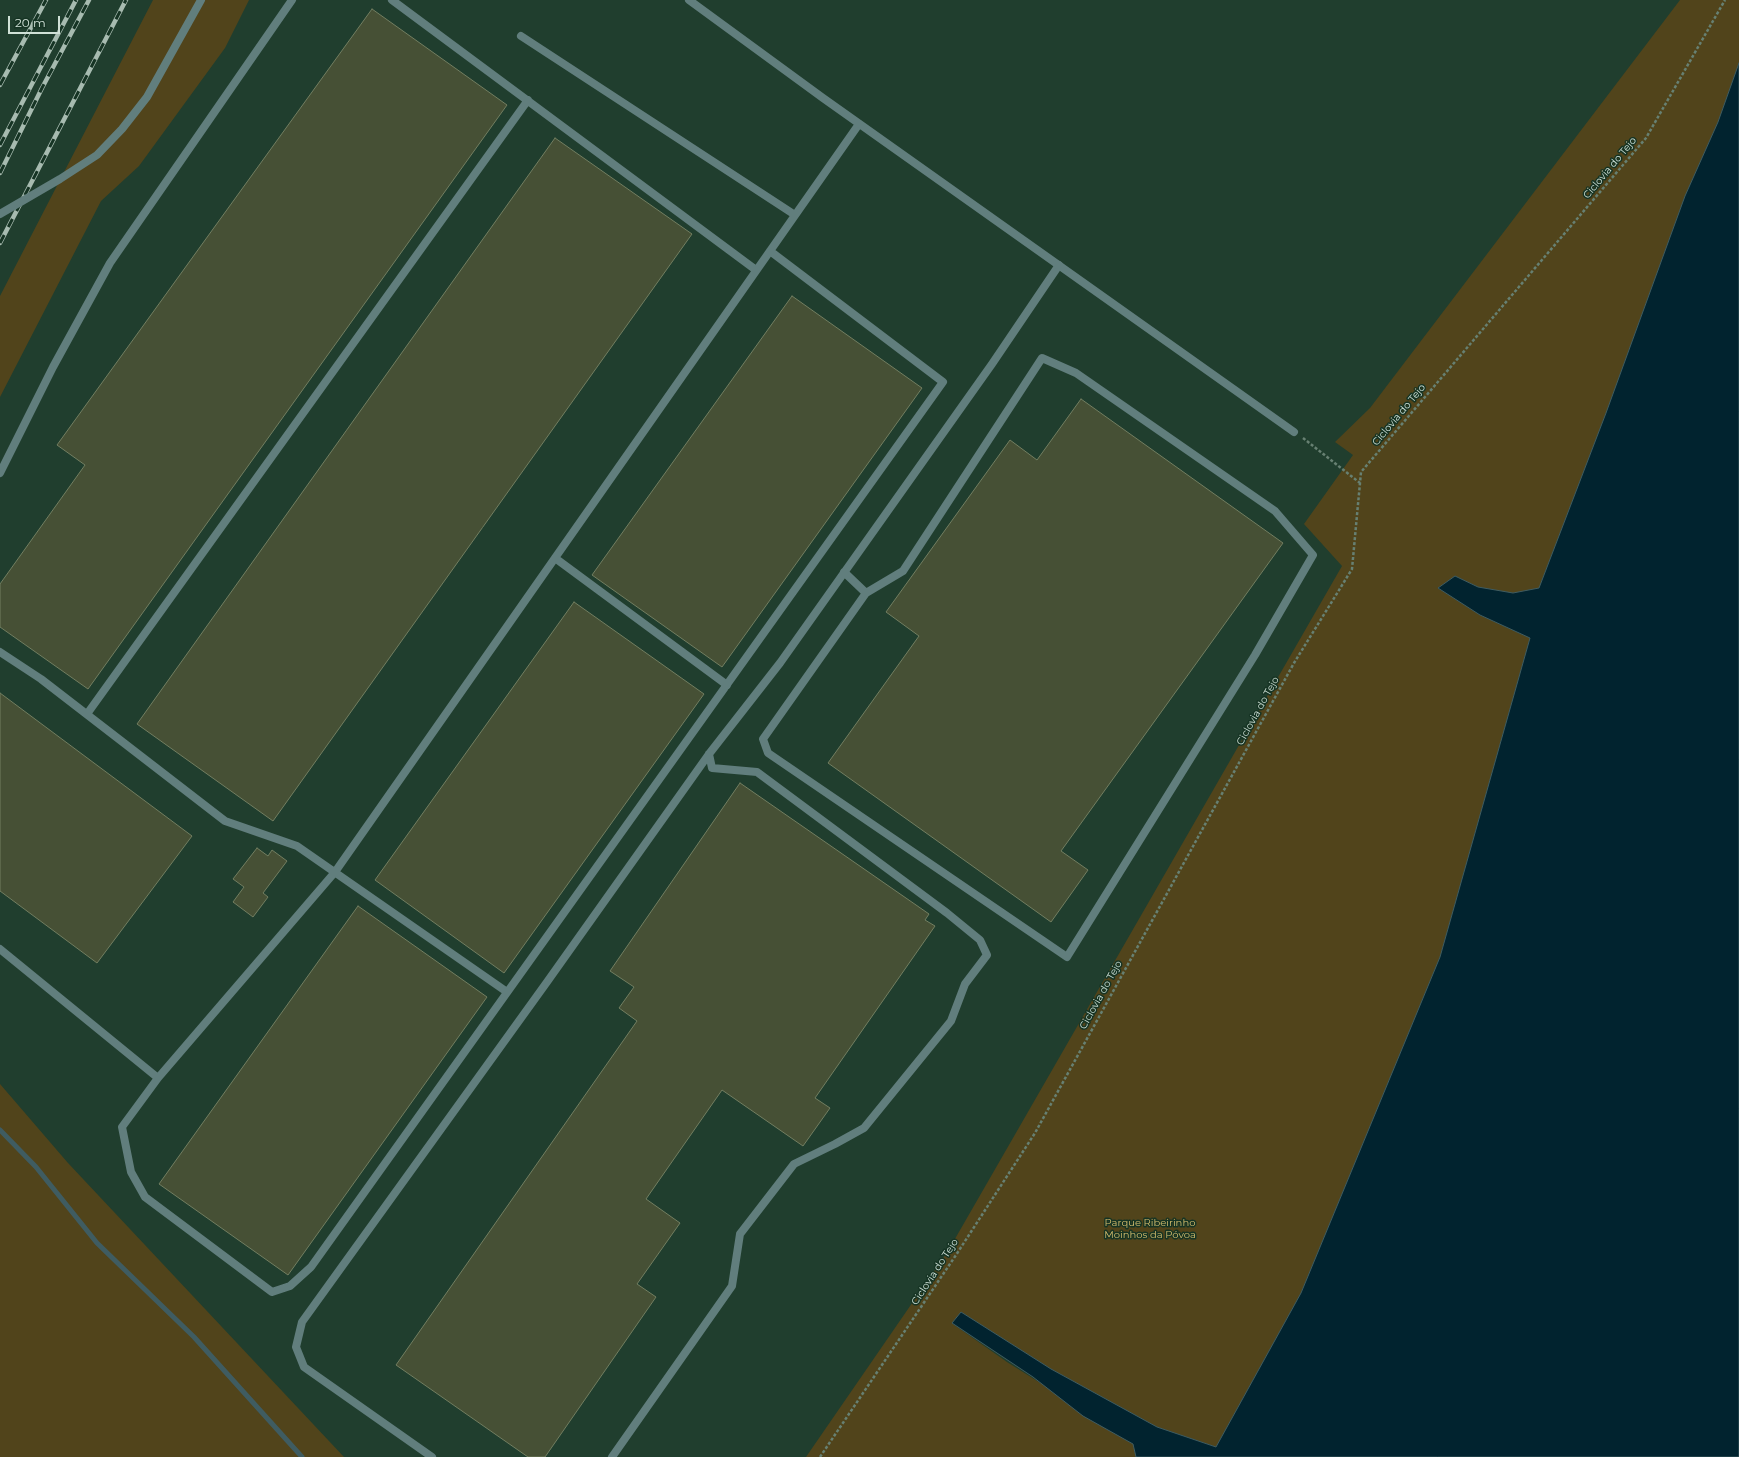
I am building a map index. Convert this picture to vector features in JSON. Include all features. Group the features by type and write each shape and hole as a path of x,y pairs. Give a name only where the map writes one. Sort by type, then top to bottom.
{"street":[{"path":"0,214 60,180 97,155 122,129 147,97 201,0"},
{"path":"0,473 53,367 110,263 292,0"},
{"path":"392,0 756,270"},
{"path":"689,0 859,124 1294,432"},
{"path":"522,36 795,215"},
{"path":"87,714 528,100"},
{"path":"770,251 943,382 311,1267 290,1286 272,1292 145,1197 131,1172 122,1126 158,1078 335,872 756,270 859,124"},
{"path":"432,1457 304,1367 296,1348 302,1322 709,754 780,663 1059,266"},
{"path":"1042,358 1076,373 1274,511 1313,555 1255,655 1067,957 768,753 763,739 866,593 903,571 1042,358"},
{"path":"555,558 727,685"},
{"path":"844,572 866,593"},
{"path":"0,652 41,679 225,821 297,846 507,992"},
{"path":"612,1457 732,1286 740,1234 794,1164 864,1128 951,1021 965,984 987,955 980,940 947,913 757,772 712,768 709,754"},
{"path":"0,949 158,1078"}],"path":[{"name":"Ciclovia do Tejo","path":"820,1457 956,1255 1035,1133 1294,663 1352,569 1361,472 1646,138 1725,0"},
{"path":"1294,432 1360,484"}],"green space":[{"path":"153,0 249,0 225,48 139,166 101,201 0,397 0,296"},
{"name":"Parque Ribeirinho Moinhos da Póvoa","path":"1680,0 1739,0 1739,63 1718,122 1685,196 1606,413 1539,588 1513,594 1478,587 1455,576 1438,588 1480,615 1530,638 1440,957 1301,1293 1216,1447 1157,1427 1051,1369 961,1312 953,1324 1007,1362 1158,1457 806,1457 948,1251 1342,566 1304,524 1353,455 1335,442 1370,408"},
{"path":"0,1084 68,1163 344,1457 0,1457"}],"water":[{"path":"1739,63 1739,1457 1136,1457 1133,1444 1083,1416 1033,1377 952,1323 961,1312 1051,1369 1157,1427 1216,1447 1301,1293 1440,957 1530,638 1480,615 1438,588 1455,576 1478,587 1513,593 1539,588 1606,413 1685,196 1718,122"}],"building":[{"path":"372,9 507,105 88,689 0,627 0,584 85,465 57,445"},
{"path":"555,138 692,234 273,821 137,724"},
{"path":"792,296 922,388 722,667 592,575"},
{"path":"1081,399 1283,543 1061,851 1088,870 1051,922 828,763 919,636 886,612 1010,440 1037,460"},
{"path":"574,602 704,694 504,973 375,880"},
{"path":"0,693 192,836 97,963 0,891"},
{"path":"740,783 929,914 925,920 935,926 815,1098 830,1108 803,1146 722,1090 646,1199 680,1223 637,1284 656,1297 545,1457 528,1457 396,1365 637,1021 619,1008 634,987 610,971"},
{"path":"257,848 268,856 272,850 287,861 263,893 268,897 253,917 233,902 244,887 233,879"},
{"path":"358,906 487,997 288,1275 159,1184"}],"waterway":[{"path":"0,1130 36,1167 97,1243 194,1337 302,1457"}],"railway":[{"path":"0,85 46,0"},
{"path":"0,145 76,0"},
{"path":"0,173 42,88 89,0"},
{"path":"0,243 126,0"}]}
